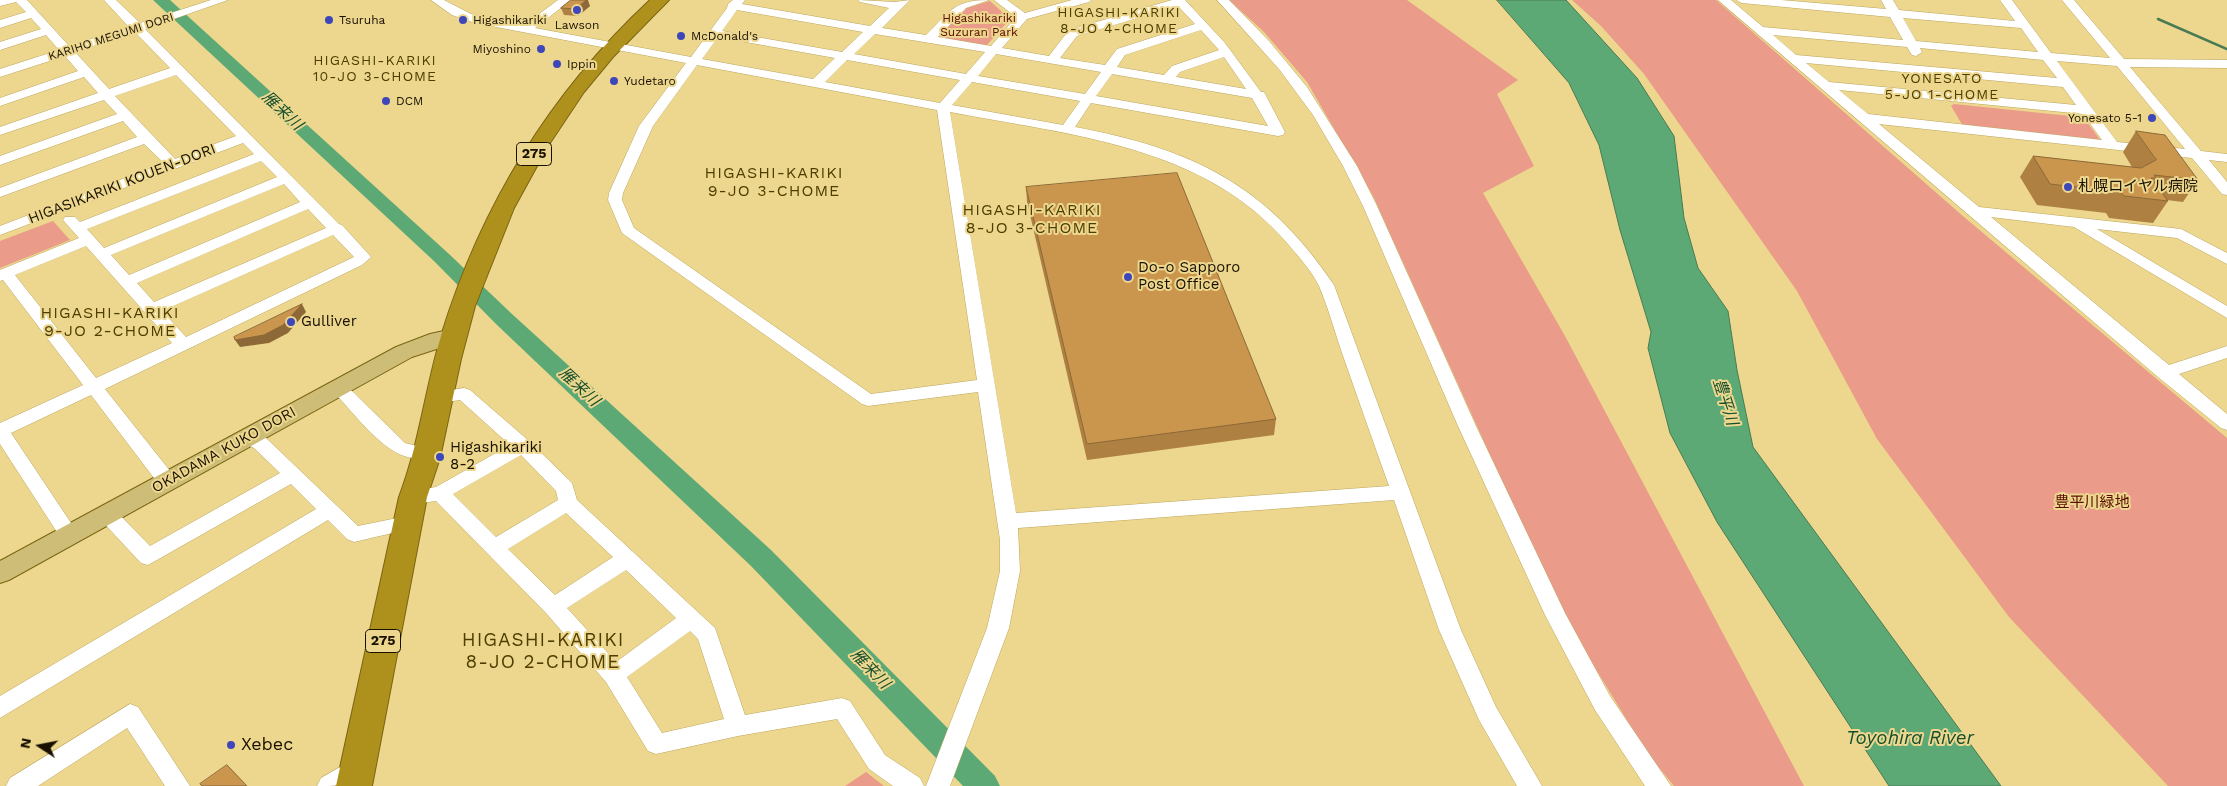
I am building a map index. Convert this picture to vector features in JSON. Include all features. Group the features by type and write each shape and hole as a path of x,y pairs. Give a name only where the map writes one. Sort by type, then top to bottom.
{"highway":[{"name":"275","path":"420,504 414,452 457,301 469,268 528,165 577,88 607,46 647,0"},
{"name":"275","path":"607,46 660,0"},
{"name":"275","path":"356,777 420,504 439,397 444,345"}],"main road":[{"name":"OKADAMA KUKO DORI","path":"0,573 69,535 111,519 166,481 346,395 402,364 444,345"},
{"name":"OKADAMA KUKO DORI","path":"0,587 111,519 254,440 404,352 444,345"}],"street":[{"path":"0,4 12,0"},
{"path":"22,0 69,50 146,138 172,164"},
{"path":"69,535 0,430 362,259 362,254 337,228 110,0"},
{"name":"KARIHO MEGUMI DORI","path":"0,73 222,0"},
{"path":"437,0 457,12 476,19 525,30 1066,130 1131,144 1198,166 1232,186 1287,231 1308,256 1326,285 1458,647 1487,713 1530,786"},
{"path":"525,30 565,0"},
{"path":"864,0 901,3"},
{"path":"928,40 962,6 983,0"},
{"path":"1000,0 1023,17"},
{"path":"942,107 1023,17 1085,0"},
{"path":"1223,0 1248,24 1277,58 1311,101 1339,146 1364,194 1483,464 1575,656 1632,752 1659,786"},
{"path":"1724,0 1973,212 2227,424"},
{"path":"1742,0 2024,25"},
{"path":"1886,0 1959,128"},
{"path":"2006,0 2113,146"},
{"path":"2068,0 2227,192"},
{"path":"713,33 1086,100 1278,132 1259,96 1226,52 1180,1 1073,33 1052,60"},
{"path":"987,385 868,400 627,230 616,200 616,193 646,126 736,3 928,40 1259,96"},
{"path":"815,84 901,3"},
{"path":"0,24 34,13"},
{"path":"1066,130 1125,49 1203,25"},
{"path":"0,46 50,30"},
{"path":"1759,30 2121,63 2227,64"},
{"path":"1167,80 1176,68 1226,52"},
{"path":"1792,58 2066,83"},
{"path":"0,131 178,70"},
{"path":"0,102 87,72"},
{"path":"1824,85 2086,110"},
{"path":"939,784 998,628 1005,603 1010,572 1008,520 942,107"},
{"path":"0,161 126,115"},
{"path":"1864,118 2227,158"},
{"name":"HIGASIKARIKI KOUEN-DORI","path":"0,232 245,137"},
{"path":"0,193 146,138"},
{"path":"77,228 263,155"},
{"path":"101,254 286,178"},
{"path":"126,282 310,203"},
{"path":"60,208 183,344"},
{"path":"1973,212 2181,234 2227,259"},
{"path":"2076,223 2227,313"},
{"path":"151,310 337,228"},
{"path":"88,240 3,275 94,385 166,481"},
{"path":"2164,373 2227,352"},
{"path":"439,397 464,394 524,446 565,488 568,503 707,634 738,726"},
{"path":"346,395 399,448 414,452"},
{"path":"254,440 354,534 420,504 524,446"},
{"path":"111,519 148,557 292,474"},
{"path":"1008,520 1401,492"},
{"path":"493,548 568,503"},
{"path":"420,504 493,548 553,607 614,675 656,744 738,726 842,708 877,762 912,786"},
{"path":"0,708 329,510"},
{"path":"553,607 626,559"},
{"path":"614,675 691,618"},
{"path":"18,786 130,714 178,786"},
{"path":"329,786 356,777"}],"green space":[{"path":"1229,0 1407,0 1518,80 1497,94 1534,166 1483,193 1565,336 1804,786 1674,786 1647,753 1561,612 1373,196 1307,82 1264,32"},
{"name":"豊平川緑地","path":"1572,0 1716,0 1964,217 2227,438 2227,786 2168,786 2009,617 1877,439 1797,291 1644,74 1601,26"},
{"name":"Higashikariki Suzuran Park","path":"990,1 1010,19 986,46 937,38 967,8"},
{"path":"1954,104 2084,118 2101,141 1963,126 1951,106"},
{"path":"53,221 70,240 0,268 0,241"},
{"path":"866,772 884,786 845,786"}],"water":[{"name":"Toyohira River","path":"1497,0 1566,0 1637,78 1674,136 1684,218 1698,268 1728,311 1737,370 1753,447 2001,786 1889,786 1717,522 1670,433 1648,348 1651,332 1620,230 1599,145 1569,83"}],"building":[{"path":"571,0 586,0 576,9 561,8"},
{"path":"2136,131 2165,135 2198,180 2154,175 2156,178 2151,178 2168,201 2124,196 2120,192 2050,184 2033,156 2141,168 2156,160"},
{"name":"Do-o Sapporo Post Office","path":"1177,173 1276,419 1087,444 1026,187"},
{"path":"302,304 283,325 264,335 235,340 234,337"},
{"path":"227,765 247,786 202,786 200,784"}],"waterway":[{"name":"雁来川","path":"161,0 442,258 504,319 761,558 984,786"},
{"path":"2158,19 2227,49"}],"place":[{"name":"Lawson","path":"577,10"},
{"name":"Tsuruha","path":"329,20"},
{"name":"Higashikariki","path":"463,20"},
{"name":"McDonald's","path":"681,36"},
{"name":"Miyoshino","path":"541,49"},
{"name":"Ippin","path":"557,64"},
{"name":"Yudetaro","path":"614,81"},
{"name":"DCM","path":"386,101"},
{"name":"Yonesato 5-1","path":"2152,118"},
{"name":"札幌ロイヤル病院","path":"2068,187"},
{"name":"Do-o Sapporo Post Office","path":"1128,277"},
{"name":"Gulliver","path":"291,322"},
{"name":"Higashikariki 8-2","path":"440,457"},
{"name":"Xebec","path":"231,745"}],"district":[{"name":"HIGASHI-KARIKI 8-JO 4-CHOME","path":"1119,22"},
{"name":"HIGASHI-KARIKI 10-JO 3-CHOME","path":"375,69"},
{"name":"YONESATO 5-JO 1-CHOME","path":"1942,88"},
{"name":"HIGASHI-KARIKI 9-JO 3-CHOME","path":"774,182"},
{"name":"HIGASHI-KARIKI 8-JO 3-CHOME","path":"1032,219"},
{"name":"HIGASHI-KARIKI 9-JO 2-CHOME","path":"110,322"},
{"name":"HIGASHI-KARIKI 8-JO 2-CHOME","path":"543,651"}],"water label":[{"name":"豊平川","path":"1725,402"}]}
